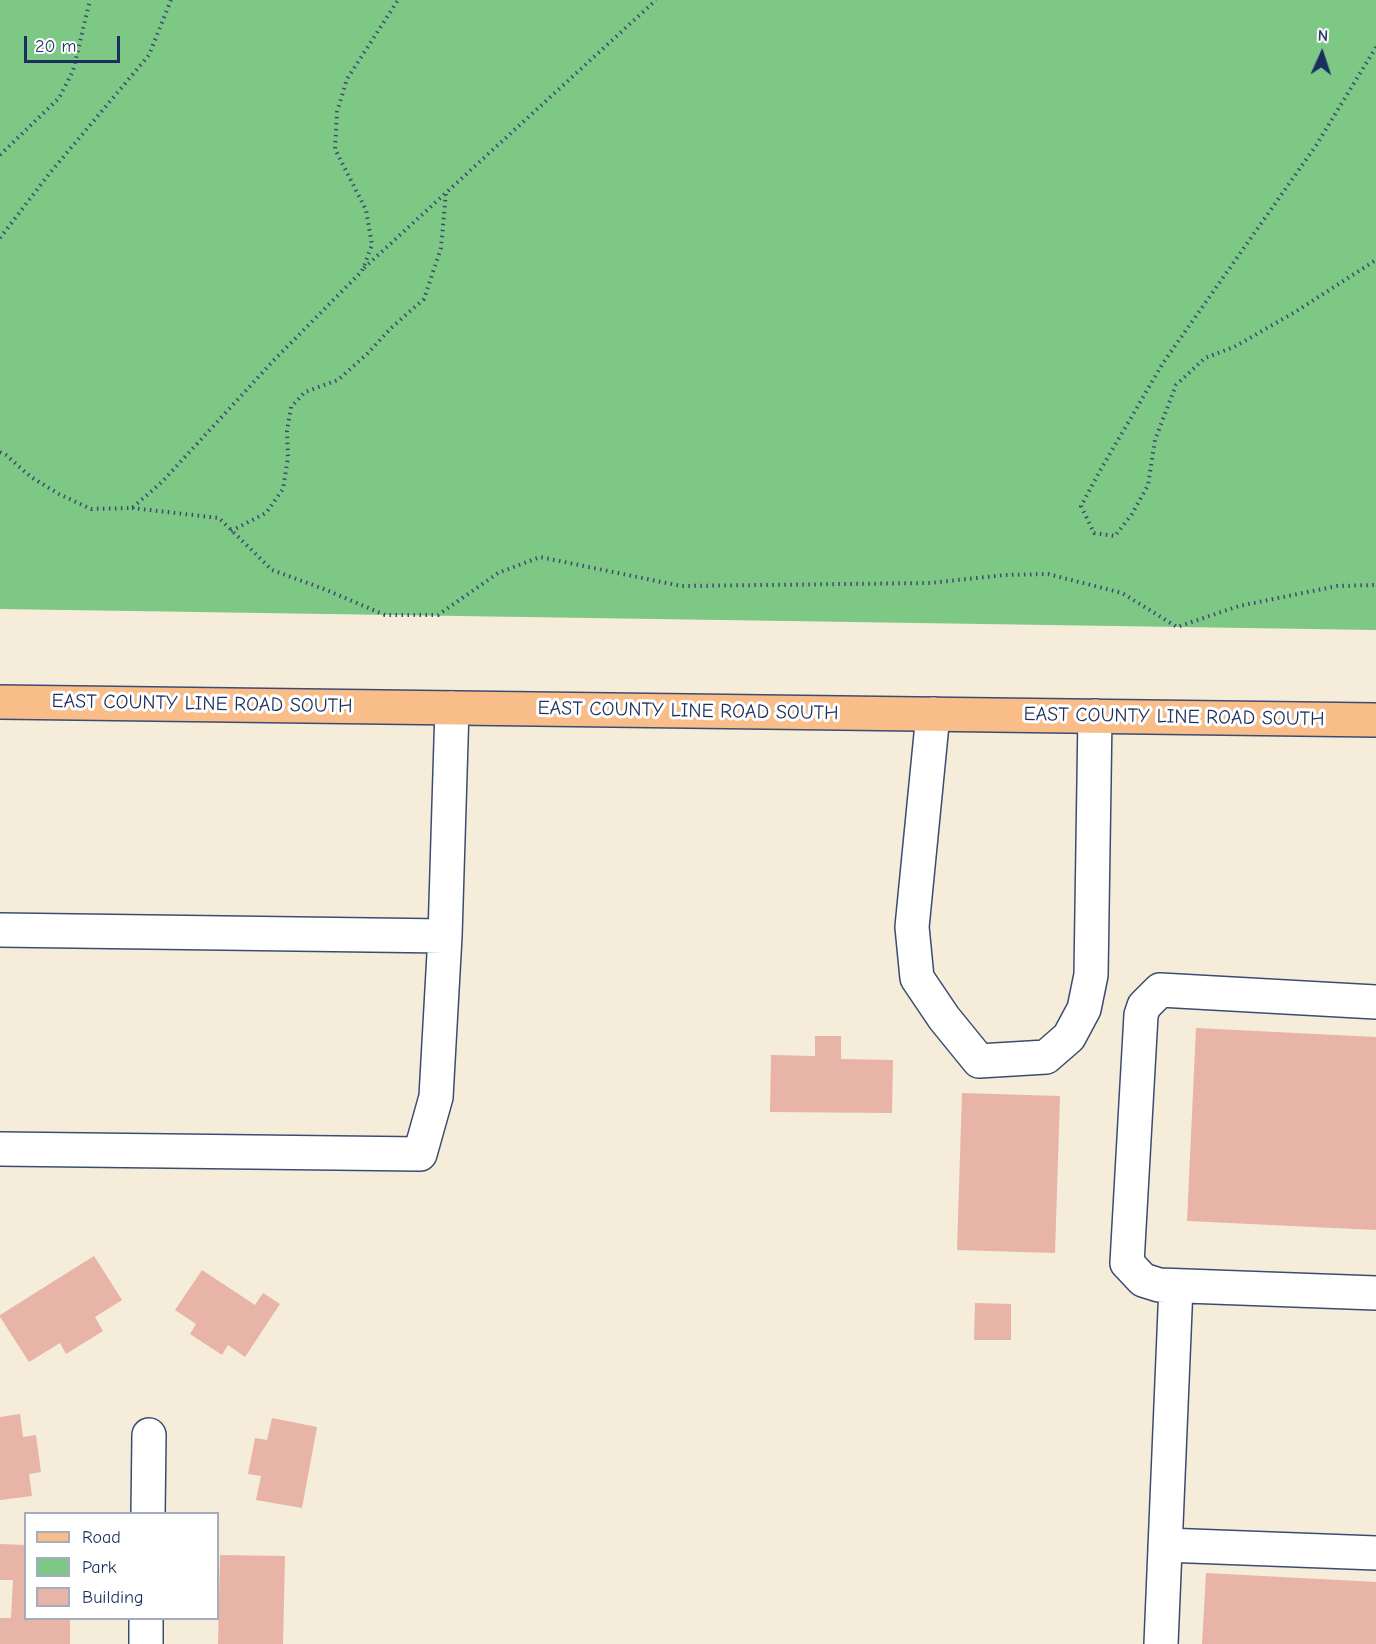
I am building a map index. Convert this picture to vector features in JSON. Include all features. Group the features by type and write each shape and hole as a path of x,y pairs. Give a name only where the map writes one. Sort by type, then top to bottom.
{"main road":[{"name":"EAST COUNTY LINE ROAD SOUTH","path":"0,702 1376,720"}],"street":[{"path":"0,1149 420,1154 436,1097 445,936 452,708"},
{"path":"933,714 912,927 918,978 944,1018 980,1061 1046,1057 1069,1037 1084,1009 1091,975 1095,716"},
{"path":"0,930 445,936"},
{"path":"1376,1002 1160,990 1144,1006 1141,1016 1126,1263 1143,1280 1159,1285 1376,1293"},
{"path":"1161,1644 1176,1286"},
{"path":"148,1512 149,1435"},
{"path":"1165,1545 1376,1553"},
{"path":"146,1620 146,1644"}],"path":[{"path":"0,154 59,98 73,71 90,0"},
{"path":"0,238 49,174 149,55 171,0"},
{"path":"362,271 372,244 366,210 335,149 337,112 346,79 398,0"},
{"path":"132,508 162,482 266,369 362,271 656,0"},
{"path":"1376,46 1317,144 1163,363 1101,469 1081,506 1094,533 1115,536 1132,514 1148,485 1155,440 1176,385 1205,358 1234,347 1295,312 1376,260"},
{"path":"231,531 266,513 283,489 288,458 287,431 291,407 305,392 338,380 424,299 441,248 446,192"},
{"path":"0,452 31,477 59,494 91,509 132,508 219,518 272,570 385,615 438,615 498,573 540,557 681,586 930,583 1005,575 1048,574 1122,593 1177,627 1239,606 1337,586 1376,585"}],"green space":[{"path":"0,0 1376,0 1376,630 0,609"}],"building":[{"path":"1196,1028 1376,1037 1376,1230 1187,1221"},
{"path":"815,1036 841,1036 841,1059 893,1060 892,1113 770,1112 771,1055 815,1056"},
{"path":"962,1093 1060,1096 1055,1253 957,1250"},
{"path":"94,1256 122,1300 95,1317 103,1331 66,1354 60,1343 29,1362 0,1315"},
{"path":"202,1270 255,1305 263,1293 280,1304 245,1357 228,1345 222,1355 190,1334 196,1324 175,1310"},
{"path":"975,1303 1011,1304 1011,1340 974,1340"},
{"path":"20,1414 23,1437 36,1435 41,1472 29,1474 32,1496 0,1500 0,1417"},
{"path":"272,1418 317,1427 302,1508 256,1500 261,1476 248,1474 255,1438 267,1440"},
{"path":"0,1544 24,1545 24,1620 70,1620 70,1644 0,1644 0,1618 11,1618 13,1580 0,1580"},
{"path":"220,1555 285,1556 283,1644 218,1644"},
{"path":"1206,1573 1376,1582 1376,1644 1202,1644"}]}
